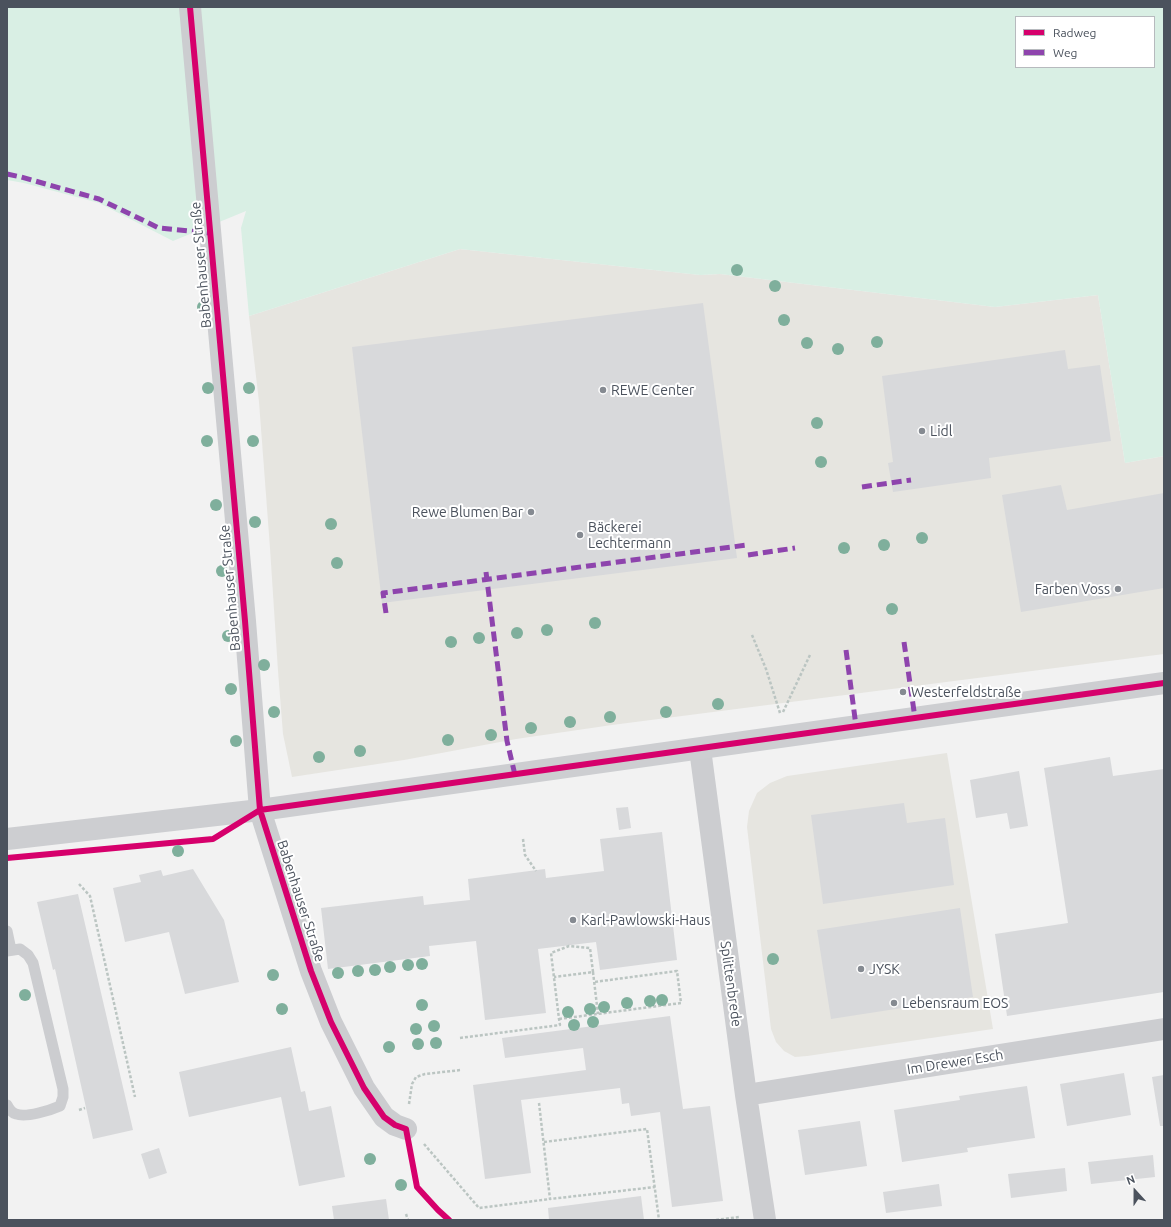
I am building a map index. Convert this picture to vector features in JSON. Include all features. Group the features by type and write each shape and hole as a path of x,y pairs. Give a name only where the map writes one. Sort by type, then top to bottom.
{"main road":[{"path":"7,839 260,810 1164,683"}],"street":[{"name":"Babenhauser Straße","path":"190,7 245,621 260,810 311,971 331,1022 364,1088 384,1117 395,1125 406,1129"},
{"name":"Splittenbrede","path":"700,749 746,1095 765,1220"},
{"name":"Im Drewer Esch","path":"746,1095 1164,1028"}],"lane":[{"path":"7,931 9,951 20,949 28,955 33,963 61,1082 63,1097 60,1106 52,1110 22,1116 9,1110 7,1105"}],"path":[{"path":"752,635 766,669 781,718 810,655"},
{"path":"523,839 525,855 536,871"},
{"path":"79,884 90,896 135,1096"},
{"path":"460,1038 560,1026 551,953 569,946 590,948 598,1014"},
{"path":"559,1019 681,1003 677,971 594,982"},
{"path":"554,977 592,972"},
{"path":"461,1070 425,1074 416,1077 412,1084 406,1129 428,1148 479,1208 655,1187"},
{"path":"539,1103 550,1199"},
{"path":"544,1142 647,1129 659,1220"},
{"path":"406,1214 408,1220"}],"shaded area":[{"path":"460,249 700,275 720,274 995,307 1098,295 1125,463 1164,456 1164,654 612,725 516,739 404,760 292,777 283,734 259,402 249,316"},
{"path":"947,753 993,1029 795,1057 784,1051 776,1042 771,1029 747,827 749,811 757,793 770,783 787,776"}],"green space":[{"path":"7,7 1164,7 1164,456 1125,463 1098,295 995,307 720,274 700,275 460,249 249,316 241,228 246,211 173,241 99,203 24,183 7,180"}],"building":[{"path":"703,303 737,558 382,603 352,347"},
{"path":"1065,350 1068,369 1100,365 1111,441 989,458 991,478 893,492 888,463 893,462 882,376"},
{"path":"1061,485 1067,510 1164,493 1164,588 1021,612 1002,495"},
{"path":"1110,757 1113,776 1164,769 1164,992 1007,1016 995,934 1068,923 1044,768"},
{"path":"1019,771 1028,826 1010,829 1007,813 976,818 970,780"},
{"path":"904,803 907,823 945,818 954,885 823,904 811,815"},
{"path":"628,807 631,828 619,830 616,808"},
{"name":"Karl-Pawlowski-Haus","path":"662,832 677,960 600,970 596,942 538,949 546,1013 485,1020 476,941 429,946 430,956 328,969 321,908 423,896 424,905 470,900 468,879 545,869 546,878 604,871 600,839"},
{"path":"193,869 224,920 239,982 185,994 169,932 125,942 113,888 141,882 139,875 161,870 163,876"},
{"path":"78,894 133,1130 93,1139 55,969 53,970 37,902"},
{"path":"960,908 973,997 831,1019 817,930"},
{"path":"670,1016 683,1109 710,1106 723,1201 672,1207 660,1112 631,1116 629,1103 622,1104 620,1088 521,1100 531,1173 485,1179 473,1085 586,1070 583,1048 505,1058 502,1038"},
{"path":"291,1047 301,1092 305,1091 309,1111 331,1106 345,1177 299,1186 281,1097 189,1117 179,1072"},
{"path":"1124,1073 1131,1115 1067,1126 1060,1084"},
{"path":"1164,1075 1164,1126 1160,1126 1152,1077"},
{"path":"1027,1086 1035,1138 967,1148 968,1152 902,1162 894,1110 960,1100 959,1096"},
{"path":"860,1121 867,1166 805,1175 798,1130"},
{"path":"159,1148 167,1173 149,1179 141,1154"},
{"path":"1153,1155 1155,1177 1091,1184 1088,1162"},
{"path":"1065,1168 1067,1191 1011,1198 1008,1174"},
{"path":"939,1184 942,1206 886,1213 883,1192"},
{"path":"641,1196 644,1220 549,1220 548,1208"},
{"path":"386,1199 389,1220 334,1220 332,1206"}],"marked path":[{"path":"7,174 99,199 159,228 210,233"},
{"path":"862,487 911,480"},
{"path":"386,613 383,593 747,545"},
{"path":"748,555 795,548"},
{"path":"486,572 507,741 515,775"},
{"path":"904,642 915,718"},
{"path":"846,650 856,726"}],"cycle path":[{"path":"190,7 245,621 260,810 311,971 331,1022 364,1088 384,1117 395,1125 406,1129 417,1187 449,1220"},
{"path":"7,858 213,839 260,810 1164,683"}],"place":[{"name":"REWE Center","path":"603,390"},
{"name":"Lidl","path":"922,431"},
{"name":"Rewe Blumen Bar","path":"531,512"},
{"name":"Bäckerei Lechtermann","path":"580,535"},
{"name":"Farben Voss","path":"1118,589"},
{"name":"Westerfeldstraße","path":"903,692"},
{"name":"Karl-Pawlowski-Haus","path":"573,920"},
{"name":"JYSK","path":"861,969"},
{"name":"Lebensraum EOS","path":"894,1003"}]}
